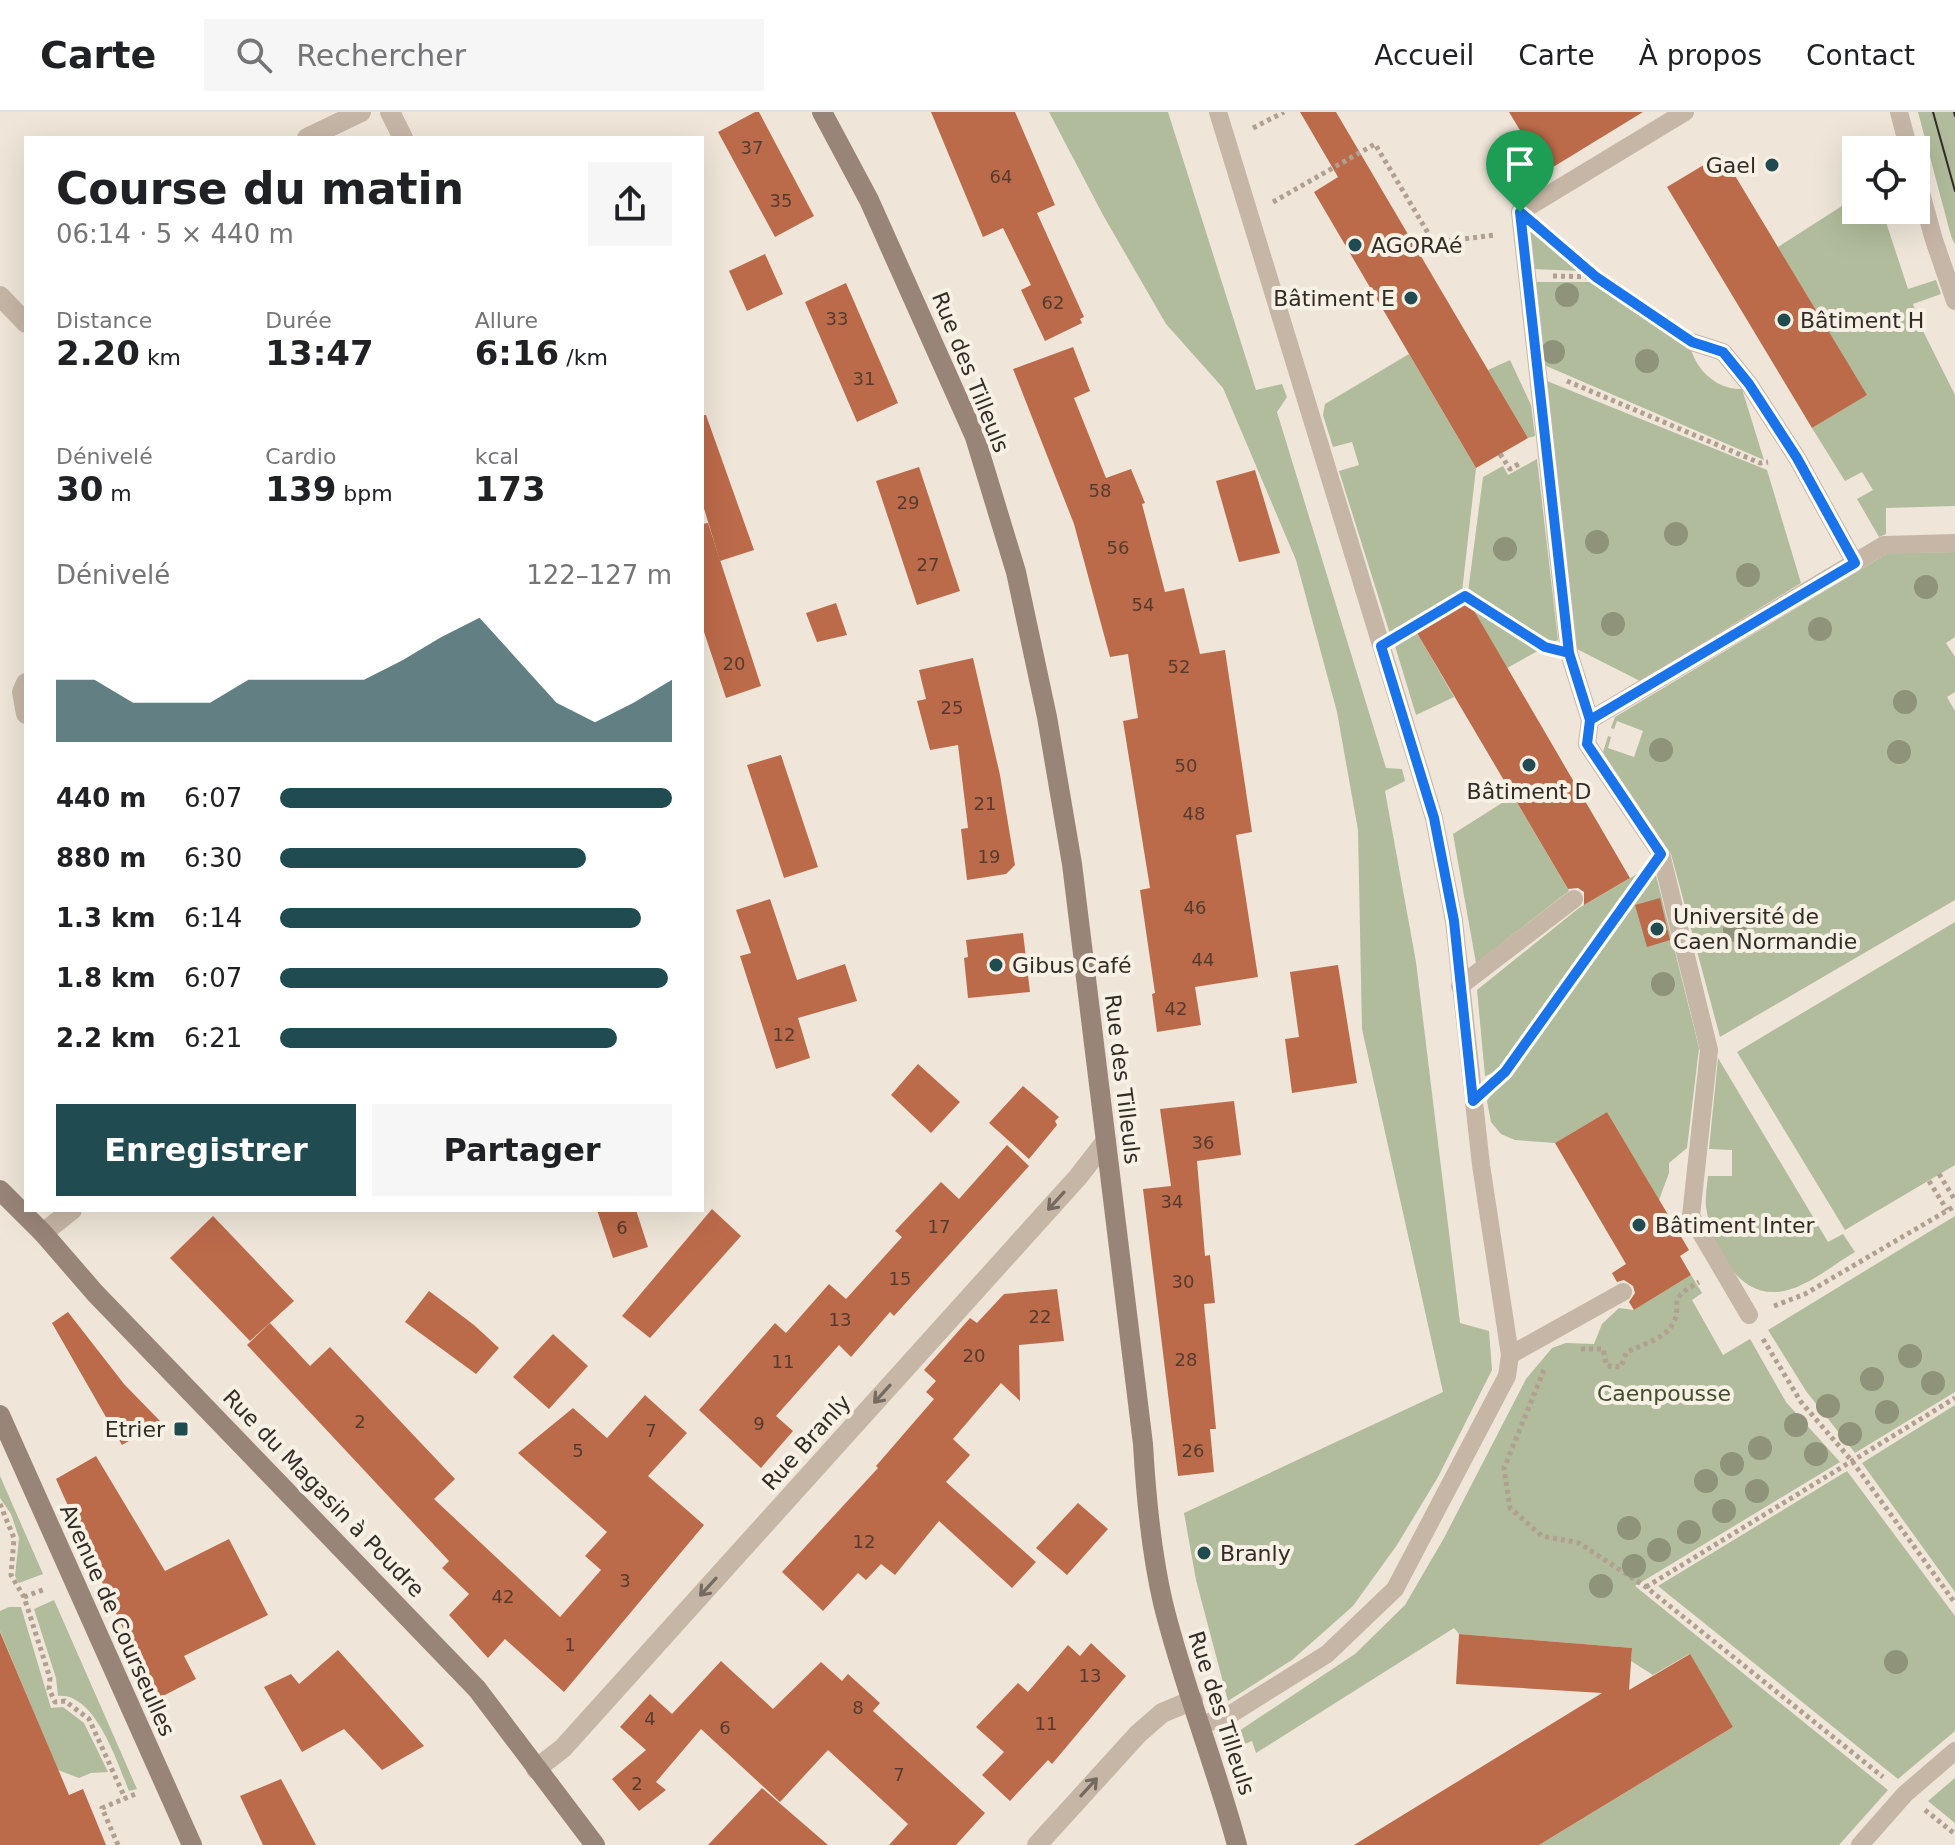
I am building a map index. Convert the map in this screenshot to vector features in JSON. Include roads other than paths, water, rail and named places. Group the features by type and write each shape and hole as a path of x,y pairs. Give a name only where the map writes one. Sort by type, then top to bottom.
{"street":[{"path":"311,136 361,112"},
{"path":"390,112 402,136"},
{"name":"Rue des Tilleuls","path":"822,112 881,226 975,437 1016,572 1047,717 1072,864 1143,1444 1150,1530 1162,1599 1237,1845"},
{"path":"0,296 24,321"},
{"name":"Rue Branly","path":"536,1769 563,1748 1078,1177 1106,1141"},
{"name":"Rue du Magasin à Poudre","path":"0,1190 43,1233 95,1293 477,1689 595,1845"},
{"path":"43,1233 69,1212"},
{"name":"Avenue de Courseulles","path":"0,1415 192,1845"},
{"path":"1037,1845 1138,1734 1162,1713 1193,1700"}],"lane":[{"path":"1202,1725 1231,1714 1327,1654 1395,1589 1507,1376 1510,1355 1473,1101 1454,921 1434,818 1218,112"},
{"path":"1685,112 1520,212 1569,653 1590,720 1587,744 1661,854 1709,1050 1691,1216 1749,1315"},
{"path":"1899,112 1905,136"},
{"path":"1930,224 1955,301"},
{"path":"1692,342 1723,352 1749,384 1797,458 1855,563"},
{"path":"1590,720 1884,545 1955,543"},
{"path":"1460,986 1574,899"},
{"path":"1510,1355 1623,1292"},
{"path":"1860,1845 1905,1794 1955,1751"}],"tram line":[{"path":"1933,112 1955,191"},
{"path":"1954,112 1955,116"}],"place":[{"name":"Gael","path":"1772,165"},
{"name":"AGORAé","path":"1355,245"},
{"name":"Bâtiment E","path":"1411,298"},
{"name":"Bâtiment H","path":"1784,320"},
{"name":"Bâtiment D","path":"1529,765"},
{"name":"Université de Caen Normandie","path":"1657,929"},
{"name":"Gibus Café","path":"996,965"},
{"name":"Bâtiment Inter","path":"1639,1225"},
{"name":"Etrier","path":"181,1429"},
{"name":"Branly","path":"1204,1553"}],"park label":[{"name":"Caenpousse","path":"1664,1393"}]}
